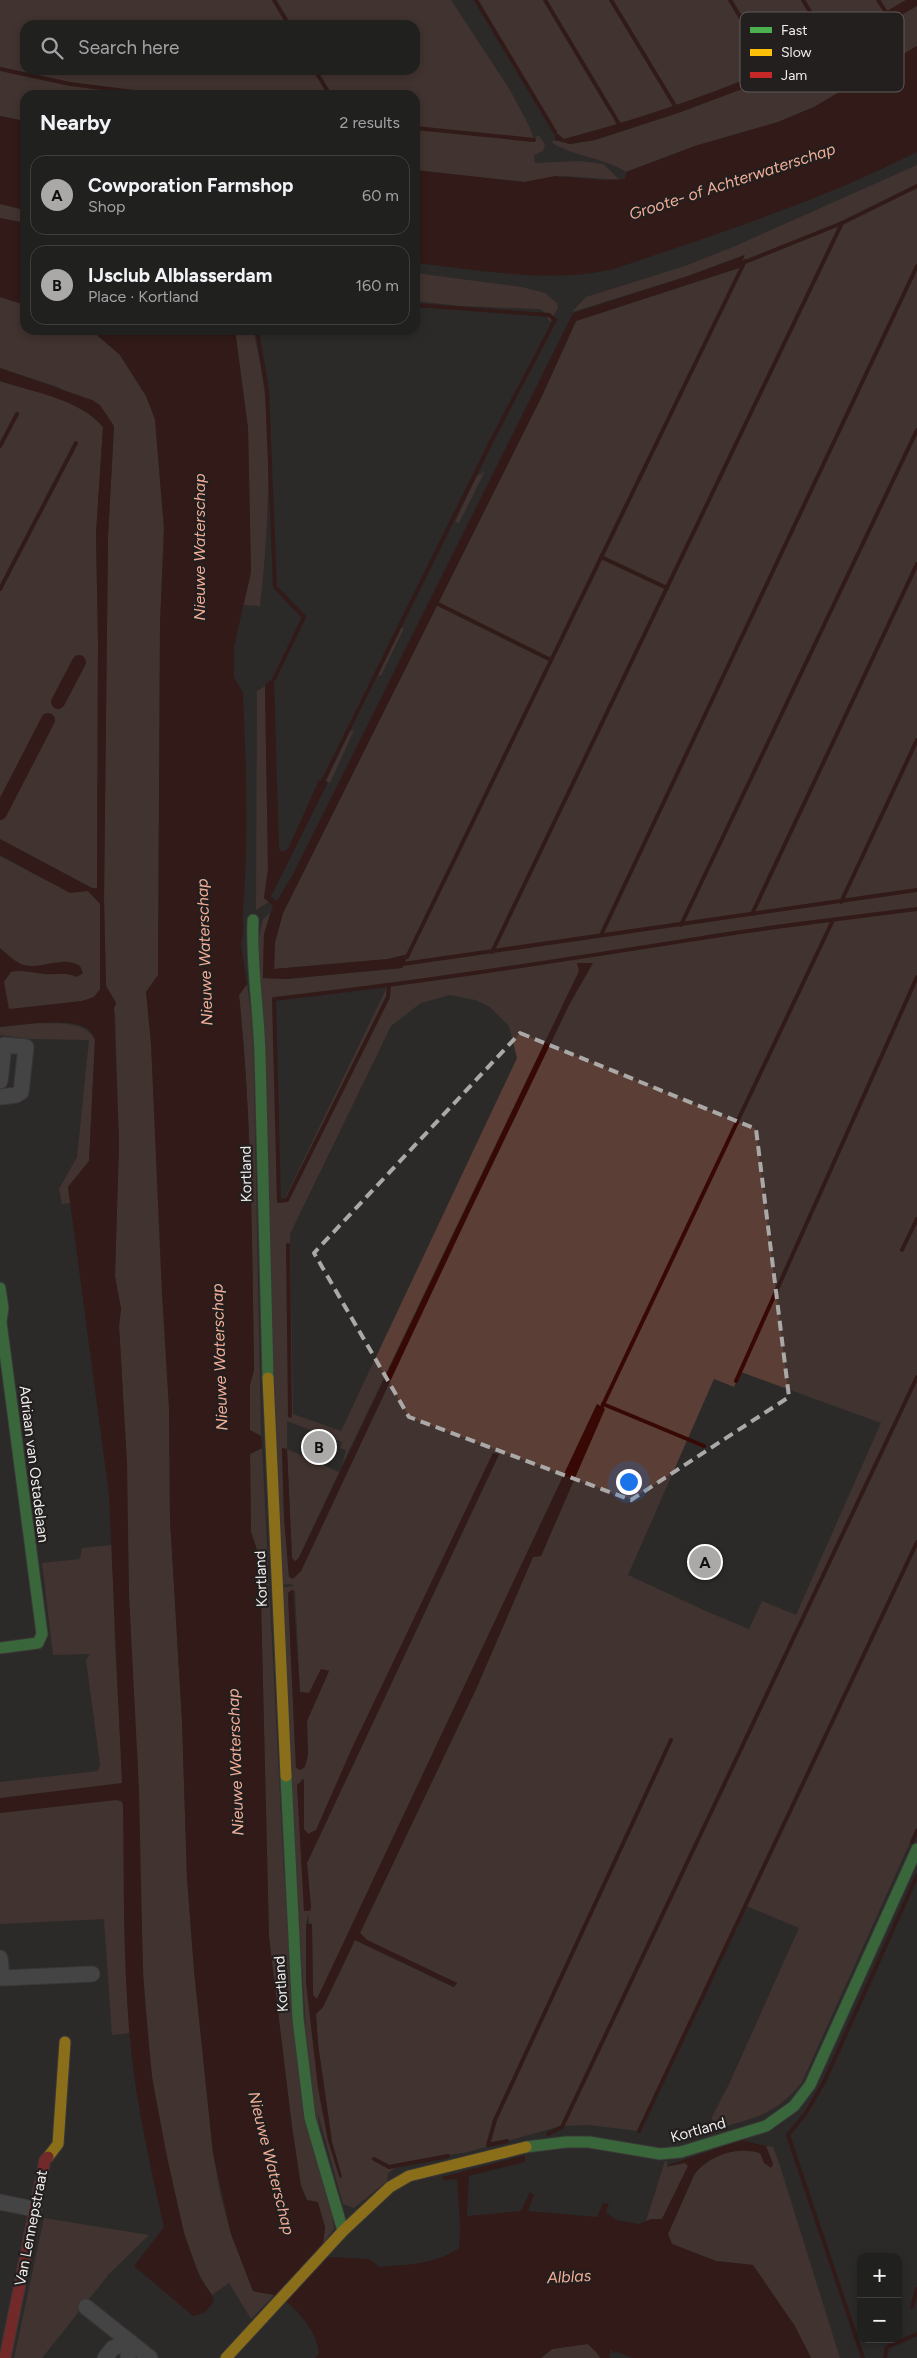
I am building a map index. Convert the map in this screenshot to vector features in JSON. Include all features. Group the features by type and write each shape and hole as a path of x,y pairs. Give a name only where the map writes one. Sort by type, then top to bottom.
{"street":[{"name":"Kortland","path":"253,920 252,946 260,1054 262,1200 276,1588 294,1965 298,2019 310,2118 343,2231"},
{"path":"0,1081 4,1045 26,1047 21,1092 16,1096 0,1097"},
{"name":"Adriaan van Ostadelaan","path":"0,1288 3,1308 1,1322 42,1634 38,1643 0,1648"},
{"name":"Kortland","path":"226,2358 343,2231 390,2187 409,2176 528,2147 566,2142 589,2142 660,2154 681,2152 766,2126 783,2116 794,2106 810,2085 917,1849"},
{"path":"0,1958 2,1978 92,1974"},
{"name":"Van Lennepstraat","path":"6,2358 45,2160 58,2144 65,2042"},
{"path":"0,2202 34,2209"},
{"path":"86,2307 150,2358"},
{"path":"105,2358 113,2348 130,2342"},
{"path":"128,2358 130,2342"}],"highlighted area":[{"path":"520,1033 756,1129 789,1397 631,1500 409,1417 314,1253"}],"shaded area":[{"path":"0,0 451,0 510,90 534,139 538,135 545,144 543,151 534,155 535,163 580,161 603,164 620,180 565,176 524,182 420,171 420,90 20,90 20,120 0,116"},
{"path":"476,0 906,0 885,12 740,12 740,82 653,113 564,139 555,132"},
{"path":"917,6 917,46 904,54 904,13"},
{"path":"740,89 740,92 839,92 814,107 778,122 695,146 626,172 608,163 569,151 551,142 555,140 570,144 595,140 678,113"},
{"path":"917,165 917,1827 802,2082 773,2109 752,2119 713,2130 712,2117 730,2082 799,1928 744,1905 639,2131 588,2125 561,2126 468,2152 404,2162 388,2173 387,2181 354,2208 343,2204 309,2081 279,1588 293,1586 292,1584 280,1585 256,950 263,919 270,913 264,934 263,978 286,979 402,968 408,954 388,959 274,969 275,942 283,913 542,396 576,321 739,268 744,255 688,276 572,312 586,297 685,266 733,247","holes":["592,963 569,1005 471,1209 301,1571 289,1577 284,1517 282,1449 287,1449 287,1421 342,1442 340,1448 346,1450 342,1465 579,971 579,966","389,983 285,1198 277,1203 274,998","450,995 475,1000 490,1007 509,1026 517,1058 341,1431 293,1414 290,1234 391,1026 421,1003","741,1372 881,1423 796,1615 762,1601 749,1629 628,1575 714,1379 734,1387","597,1404 604,1409 541,1556 533,1557 477,1687 360,1933 367,1940 457,1983 453,1987 355,1940 323,2007 316,2014 318,2044 332,2142 342,2177 339,2176 330,2145 318,2083 309,1988 306,1924 308,1914 309,1923 312,1924 313,1996 317,1999","493,1453 499,1455 307,1863 311,1908 309,1911 304,1911 301,1779 304,1779 304,1829 308,1834 316,1830","292,1590 295,1591 300,1692 309,1693 321,1669 329,1671 307,1721 308,1755 296,1768 288,1593"]},
{"path":"0,204 20,209 20,222 0,218"},
{"path":"420,274 522,287 545,293 557,303 558,308 550,322 543,311 539,309 460,306 420,302"},
{"path":"0,297 20,303 20,335 97,335 120,355 146,396 155,419 164,528 160,625 158,975 146,992 151,1043 169,1408 170,1519 182,1721 187,1878 194,1970 213,2153 220,2193 231,2234 253,2291 274,2295 251,2319 229,2283 212,2295 197,2270 187,2242 161,2130 154,2090 146,2016 141,1916 124,1917 130,2033 112,2035 104,1919 0,1924 0,1782 98,1771 100,1764 86,1660 90,1654 53,1655 42,1563 80,1559 82,1548 112,1545 122,1772 138,1770 131,1659 119,1326 121,1309 115,1276 119,1143 114,1008 116,1003 106,986 104,899 108,537 114,427 58,387 0,368"},
{"path":"236,335 254,335 265,398 268,490 260,606 243,605 251,572 248,428"},
{"path":"0,381 69,403 93,417 103,427 96,533 98,643 97,888 92,888 0,839"},
{"path":"485,471 459,523 455,522 477,476"},
{"path":"401,628 404,628 381,676 378,675"},
{"path":"265,686 268,869 264,898 269,902 256,910 257,691"},
{"path":"354,730 330,783 326,781 350,731"},
{"path":"0,856 53,884 88,891 100,903 101,991 94,997 82,1001 0,1011"},
{"path":"247,984 253,1027 261,1436 250,1430 250,1385 254,1370 251,1182 247,1088 239,995"},
{"path":"37,1023 61,1023 77,1026 90,1033 95,1039 89,1161 68,1187 70,1203 62,1204 59,1189 77,1157 89,1040 31,1039 0,1035 0,1027"},
{"path":"262,1448 284,1874 334,2229 323,2244 325,2227 323,2221 307,2200 301,2186 269,1937 260,1559 251,1532 250,1454"},
{"path":"287,1449 339,1472 298,1559 295,1562 292,1558"},
{"path":"766,2146 773,2147 780,2166 840,2358 811,2358 753,2265 716,2261 672,2244 668,2234 694,2175 699,2169 722,2154 741,2150 759,2153 773,2164"},
{"path":"665,2161 667,2161 667,2167 685,2163 688,2166 662,2219 646,2221"},
{"path":"44,2218 149,2235 109,2274 42,2358 14,2358"},
{"path":"588,2344 600,2358 541,2358 552,2349"}],"water":[{"path":"906,0 917,0 917,6 904,13 885,12"},
{"name":"Groote- of Achterwaterschap","path":"917,46 917,152 880,170 768,216 614,269 590,273 540,276 420,264 420,171 524,182 555,176 604,180 625,179 626,172 695,146 778,122 814,107 839,92 904,92 904,54"},
{"path":"740,81 740,90 678,113 595,140 570,144 555,140 555,132 564,139 697,98"},
{"path":"0,116 20,120 20,209 0,204"},
{"path":"0,218 20,222 20,303 0,297"},
{"path":"745,255 739,268 576,321 542,396 283,913 275,942 274,969 388,959 409,954 402,968 286,979 263,978 264,934 273,906 264,898 268,869 265,686 270,680 274,679 279,848 282,852 288,849 319,780 328,782 271,897 277,901 292,876 573,313 688,276"},
{"path":"97,335 236,335 248,428 251,572 234,647 234,677 243,693 246,774 246,856 241,944 247,984 239,995 247,1088 251,1182 254,1370 250,1385 250,1430 261,1436 262,1448 250,1454 251,1532 260,1559 269,1937 301,2186 307,2200 318,2202 325,2227 323,2244 328,2257 369,2259 380,2267 431,2261 450,2254 459,2248 460,2225 457,2179 443,2180 442,2177 525,2155 525,2162 469,2176 467,2216 521,2211 530,2192 534,2195 528,2211 597,2217 603,2203 609,2204 606,2212 616,2220 639,2224 651,2219 662,2219 688,2166 685,2163 668,2165 742,2140 766,2146 773,2164 771,2168 764,2163 760,2153 742,2151 715,2157 700,2168 694,2175 668,2234 672,2244 716,2261 753,2265 795,2326 811,2358 632,2358 618,2352 611,2353 613,2350 610,2350 610,2358 600,2358 588,2344 552,2349 541,2358 315,2358 319,2353 314,2336 298,2312 276,2296 253,2291 231,2234 213,2153 194,1970 187,1878 182,1721 170,1519 169,1408 151,1043 146,992 158,975 160,625 164,528 155,419 146,396 120,355"},
{"path":"0,368 92,400 100,405 114,426 108,537 104,899 106,986 116,1003 114,1008 119,1143 115,1276 121,1309 119,1326 127,1462 129,1595 139,1789 143,1975 152,2077 167,2157 184,2233 200,2278 212,2295 214,2302 204,2313 193,2316 134,2266 164,2227 140,2111 130,2040 125,1952 123,1805 121,1801 116,1800 0,1813 0,1798 122,1783 109,1495 68,1187 89,1161 95,1039 86,1028 76,1024 43,1023 0,1027 0,948 16,961 26,966 66,962 80,966 83,973 77,977 65,974 11,972 4,982 9,1009 82,1001 94,997 100,989 100,904 88,891 70,893 0,855 0,839 92,888 97,888 98,643 96,533 103,427 93,417 69,403 0,381"},
{"path":"577,963 593,963 569,1005 471,1209 301,1571 293,1579 289,1577 284,1517 282,1448 287,1449 292,1558 295,1561 299,1558 579,971"},
{"path":"597,1404 605,1409 541,1556 533,1557 477,1687 360,1933 367,1940 457,1983 454,1987 355,1940 323,2007 316,2014 318,2044 332,2142 342,2177 340,2178 328,2141 318,2088 306,1982 306,1924 312,1924 313,1995 317,1999"},
{"path":"493,1453 499,1454 307,1863 311,1908 310,1911 304,1911 297,1785 304,1779 304,1829 308,1834 316,1830 352,1748"},
{"path":"292,1590 300,1692 309,1693 321,1669 329,1671 307,1721 308,1755 305,1767 300,1770 296,1768 288,1593"}],"waterway":[{"path":"274,0 286,20"},
{"path":"476,0 555,132"},
{"path":"545,0 619,124"},
{"path":"611,0 675,106"},
{"path":"730,0 740,17"},
{"path":"803,0 810,12"},
{"path":"878,0 886,12"},
{"path":"0,69 20,73"},
{"path":"28,75 70,84 118,90"},
{"path":"318,75 327,90"},
{"path":"420,129 534,140"},
{"path":"740,264 842,223 917,186"},
{"path":"492,952 842,223"},
{"path":"407,957 745,261"},
{"path":"601,935 917,266"},
{"path":"323,781 493,438 555,320 549,315 420,305"},
{"path":"258,335 267,390 275,587 304,617 274,679"},
{"path":"0,446 17,414"},
{"path":"681,925 917,430"},
{"path":"0,589 76,443"},
{"path":"601,557 667,588"},
{"path":"752,914 917,564"},
{"path":"436,603 551,660"},
{"path":"58,702 79,662"},
{"path":"0,813 48,720"},
{"path":"841,902 917,740"},
{"path":"403,964 917,890"},
{"path":"389,986 388,997 287,1200 279,1201 274,999 447,977 757,930 917,909"},
{"path":"600,1411 833,920"},
{"path":"736,1381 917,977"},
{"path":"902,1250 917,1219"},
{"path":"288,1245 290,1416"},
{"path":"548,2134 562,2127 917,1377"},
{"path":"603,1404 704,1446"},
{"path":"639,2131 917,1542"},
{"path":"507,2141 488,2145 495,2120 671,1740"},
{"path":"912,1842 917,1831"},
{"path":"863,2358 788,2135 806,2113 825,2080 917,1876"},
{"path":"374,2159 389,2167 448,2156"},
{"path":"912,2307 917,2289"},
{"path":"885,2358 887,2347 917,2334"}],"traffic: fast":[{"path":"253,920 253,954 260,1056 268,1378"},
{"path":"0,1288 3,1308 1,1322 42,1634 38,1643 0,1648"},
{"path":"286,1776 298,2019 310,2118 343,2231"},
{"path":"526,2147 566,2142 589,2142 660,2154 681,2152 766,2126 794,2106 810,2085 917,1849"}],"traffic: slow":[{"path":"268,1378 286,1776"},
{"path":"48,2157 58,2144 65,2042"},
{"path":"226,2358 343,2231 390,2187 409,2176 526,2147"}],"traffic: jam":[{"path":"5,2358 45,2160 48,2157"}],"place":[{"name":"IJsclub Alblasserdam","path":"319,1447"},
{"name":"Cowporation Farmshop","path":"705,1562"}],"water label":[{"name":"Nieuwe Waterschap","path":"199,547"},
{"name":"Nieuwe Waterschap","path":"204,952"},
{"name":"Nieuwe Waterschap","path":"219,1357"},
{"name":"Nieuwe Waterschap","path":"235,1762"},
{"name":"Nieuwe Waterschap","path":"272,2163"},
{"name":"Alblas","path":"569,2276"}]}
